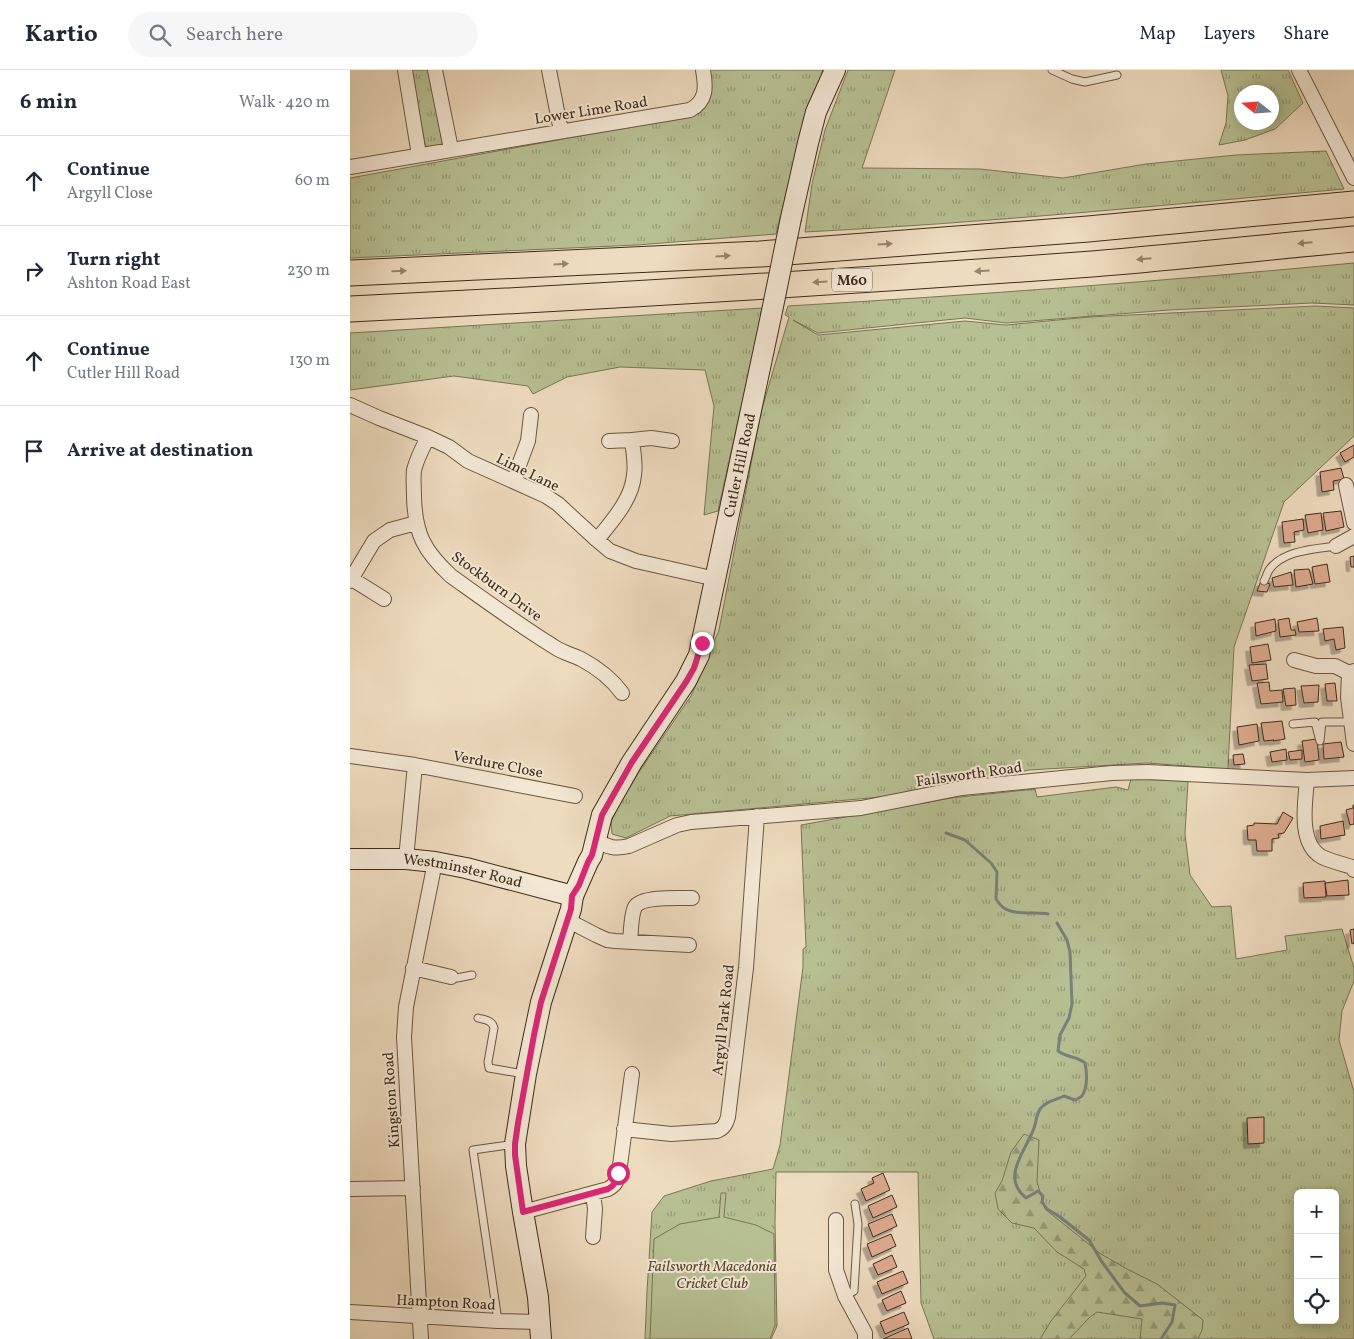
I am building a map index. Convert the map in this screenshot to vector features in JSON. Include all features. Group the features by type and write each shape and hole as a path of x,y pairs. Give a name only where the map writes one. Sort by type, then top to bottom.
{"highway":[{"name":"M60","path":"350,273 760,254 1088,229 1354,204"},
{"name":"M60","path":"350,309 772,286 1094,264 1354,239"}],"street":[{"path":"405,70 419,155"},
{"path":"436,70 450,149"},
{"path":"549,70 561,131"},
{"name":"Lower Lime Road","path":"350,167 690,110 697,106 703,97 706,84 703,70"},
{"name":"Cutler Hill Road","path":"541,1330 538,1297 516,1166 515,1144 526,1074 541,1002 567,920 572,896 592,855 602,815 632,762 694,668 702,643 808,143 816,112 835,70"},
{"path":"1299,70 1354,178"},
{"name":"Lime Lane","path":"350,405 428,437 449,447 468,461 546,496 558,504 610,550 636,561 716,579"},
{"path":"515,481 528,441 526,423"},
{"name":"Stockburn Drive","path":"428,437 414,470 416,523 428,550 451,576 508,618 558,650 600,670 614,682 622,693"},
{"path":"609,441 651,438 672,441"},
{"path":"597,540 631,489 634,476 632,440"},
{"path":"1346,485 1354,523"},
{"path":"384,599 351,580 374,542 390,530 416,523"},
{"path":"1336,546 1354,536"},
{"path":"1294,660 1316,666 1335,666 1351,672 1348,696 1354,744"},
{"name":"Verdure Close","path":"350,756 415,765 575,796"},
{"path":"406,859 415,765"},
{"name":"Failsworth Road","path":"597,840 608,847 622,848 677,825 691,822 861,808 962,788 1112,773 1148,772 1307,780 1354,778"},
{"path":"1307,780 1304,815 1306,834 1310,844 1322,857 1352,867 1354,870"},
{"name":"Argyll Park Road","path":"624,1129 671,1134 717,1131 726,1124 746,968 757,816"},
{"name":"Westminster Road","path":"350,859 406,859 435,862 466,868 572,896"},
{"name":"Kingston Road","path":"421,1339 404,1037 406,1007 435,862"},
{"path":"630,942 636,905 642,901 652,899 692,898"},
{"path":"567,920 607,940 689,945"},
{"path":"413,968 451,977"},
{"path":"523,1212 593,1194 614,1185 617,1181 632,1074"},
{"path":"350,1189 413,1188"},
{"path":"593,1194 595,1209 593,1237"},
{"path":"836,1220 836,1270 845,1296 865,1332 865,1339"},
{"name":"Hampton Road","path":"350,1312 498,1321 541,1330"}],"lane":[{"path":"1052,70 1072,79 1085,82 1117,75"},
{"path":"1264,581 1269,570 1277,562 1288,556 1304,551 1336,546"},
{"path":"1293,724 1315,722 1320,742 1322,722 1351,722"},
{"path":"451,977 465,977 472,974"},
{"path":"478,1018 489,1020 494,1028 488,1062 489,1068 526,1074"},
{"path":"498,1321 473,1150 515,1144"},
{"path":"845,1296 854,1291 858,1224 855,1204"}],"green space":[{"path":"411,70 429,70 442,142 441,147 431,149 425,144"},
{"path":"708,70 823,70 802,131 776,234 637,245 350,258 350,178 694,115"},
{"path":"848,70 895,70 862,168 980,169 1063,178 1146,164 1236,155 1326,151 1344,189 1007,219 805,232 812,184 825,130"},
{"path":"1221,70 1288,70 1303,103 1279,125 1279,85 1234,85 1234,130 1272,130 1245,140 1219,145 1226,123 1228,96"},
{"path":"1354,263 1354,305 1312,303 1169,310 1006,323 965,318 818,333 793,320 818,335 965,321 1006,325 1089,317 1315,306 1354,308 1354,436 1284,502 1234,647 1228,769 1147,763 1029,770 892,796 670,816 626,838 612,834 611,822 620,803 691,696 719,630 761,412 789,317 785,315 788,306 1071,287"},
{"path":"763,308 718,511 704,515 714,406 705,370 620,367 567,377 533,394 528,386 454,376 350,390 350,333"},
{"path":"1131,779 1188,781 1185,834 1190,875 1212,907 1231,906 1236,959 1287,950 1285,936 1342,929 1354,968 1354,981 1342,1011 1339,1040 1354,1092 1354,1339 934,1339 921,1303 918,1172 776,1172 777,1326 771,1339 645,1339 652,1212 664,1196 711,1181 773,1169 780,1145 803,967 803,949 806,947 801,825 951,798 1035,789 1037,797 1116,787 1128,790"},
{"path":"1024,1134 1039,1140 1037,1182 1045,1209 1101,1254 1157,1284 1203,1320 1202,1330 1198,1339 1140,1339 1142,1319 1097,1312 1069,1339 1040,1339 1051,1321 1086,1276 1084,1269 1057,1252 1034,1228 1012,1223 998,1209 995,1193 1002,1181 1011,1152"},
{"name":"Failsworth Macedonia Cricket Club","path":"721,1193 726,1193 724,1217 756,1225 774,1234 775,1325 770,1339 650,1339 654,1239 680,1224 720,1217"}],"building":[{"path":"1354,445 1354,457 1345,462 1340,453"},
{"path":"1341,468 1344,479 1333,481 1334,490 1322,492 1320,472"},
{"path":"1341,511 1344,527 1326,531 1323,513"},
{"path":"1321,513 1323,530 1308,533 1305,515"},
{"path":"1303,519 1304,530 1294,532 1295,542 1284,543 1282,522"},
{"path":"1354,556 1354,567 1351,567 1350,557"},
{"path":"1327,564 1330,582 1315,584 1312,567"},
{"path":"1309,569 1313,584 1296,587 1294,570"},
{"path":"1291,572 1293,585 1274,587 1272,578"},
{"path":"1261,581 1270,584 1267,592 1257,591"},
{"path":"1289,618 1291,630 1295,630 1296,635 1280,637 1278,620"},
{"path":"1317,618 1319,631 1299,632 1297,622"},
{"path":"1275,619 1276,631 1256,636 1255,623"},
{"path":"1343,627 1345,648 1336,650 1334,639 1325,641 1323,629"},
{"path":"1268,644 1271,660 1252,663 1250,647"},
{"path":"1266,664 1268,679 1252,681 1249,665"},
{"path":"1269,682 1270,691 1282,690 1283,702 1261,704 1257,683"},
{"path":"1335,683 1337,701 1327,701 1325,684"},
{"path":"1319,685 1318,702 1304,703 1301,686"},
{"path":"1295,688 1296,705 1286,706 1283,689"},
{"path":"1282,721 1285,739 1264,741 1261,723"},
{"path":"1257,724 1259,741 1239,745 1237,727"},
{"path":"1317,739 1319,760 1305,762 1302,741"},
{"path":"1341,742 1344,757 1324,759 1323,744"},
{"path":"1286,749 1287,760 1272,762 1270,752"},
{"path":"1302,750 1302,759 1290,760 1288,752"},
{"path":"1243,754 1245,764 1234,765 1233,755"},
{"path":"1353,805 1354,824 1350,825 1346,810 1353,808"},
{"path":"1283,812 1293,818 1284,833 1278,834 1279,838 1272,839 1272,851 1257,851 1256,840 1248,840 1247,826 1254,825 1254,823 1277,824"},
{"path":"1343,821 1345,835 1321,839 1320,826"},
{"path":"1348,880 1349,895 1327,896 1325,883"},
{"path":"1325,881 1326,897 1304,898 1303,883"},
{"path":"1354,929 1354,943 1352,944 1350,930"},
{"path":"1264,1117 1264,1143 1248,1144 1247,1118"},
{"path":"883,1173 890,1190 866,1201 861,1189 874,1183 872,1178"},
{"path":"892,1195 897,1207 873,1218 868,1206"},
{"path":"892,1214 897,1226 873,1237 868,1224"},
{"path":"891,1234 896,1246 872,1257 867,1244"},
{"path":"892,1255 897,1267 878,1275 873,1264"},
{"path":"903,1271 908,1283 882,1294 877,1282"},
{"path":"901,1291 906,1303 887,1311 882,1300"},
{"path":"904,1312 909,1324 885,1334 880,1322"},
{"path":"908,1328 912,1339 883,1339"}],"waterway":[{"path":"946,833 965,840 991,863 997,872 996,899 1003,907 1013,912 1048,914"},
{"path":"1057,923 1067,940 1070,952 1072,1004 1069,1018 1060,1035 1058,1051 1085,1063 1086,1084 1082,1096 1077,1099 1064,1096 1041,1108 1017,1164 1015,1181 1019,1190 1026,1198 1038,1191 1043,1196 1042,1202 1047,1209 1089,1240 1124,1292 1140,1306 1162,1303 1175,1305 1172,1322 1161,1339"}],"route":[{"path":"618,1173 617,1181 608,1189 523,1212 515,1155 518,1123 541,1002 571,909 572,896 592,855 602,815 632,762 686,682 694,668 702,643"}]}
